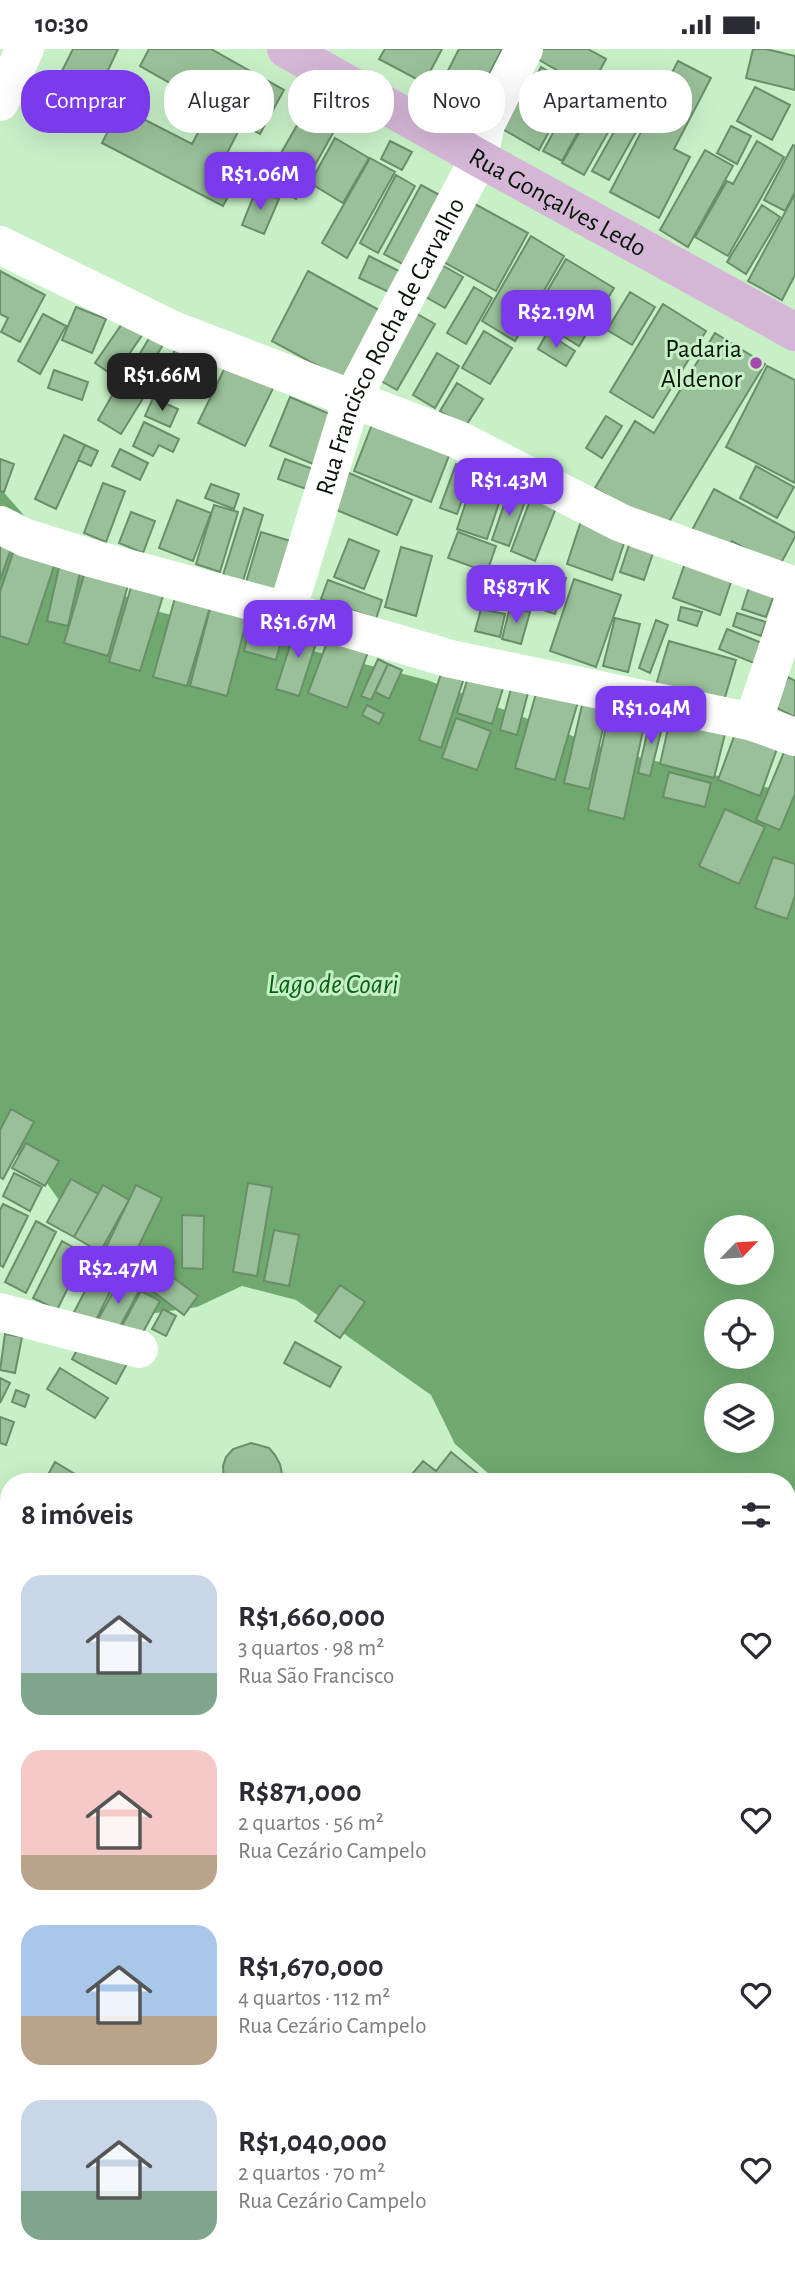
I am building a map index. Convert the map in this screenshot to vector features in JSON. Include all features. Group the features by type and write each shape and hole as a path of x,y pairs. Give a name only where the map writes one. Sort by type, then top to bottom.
{"main road":[{"name":"Rua Gonçalves Ledo","path":"286,49 795,332"}],"street":[{"path":"0,102 25,49"},
{"name":"Rua Francisco Rocha de Carvalho","path":"287,611 352,399 479,158 486,124 524,49"},
{"path":"0,245 173,330 459,440 621,523 795,586"},
{"path":"0,525 26,538 94,559 451,659 753,722 795,737"},
{"path":"753,722 795,596"},
{"path":"0,1313 139,1349"}],"water":[{"name":"Lago de Coari","path":"0,488 57,553 144,608 427,680 609,750 795,794 795,1473 488,1473 455,1444 431,1395 296,1300 242,1286 197,1307 149,1314 113,1278 31,1160 0,1148"}],"building":[{"path":"73,49 118,49 108,70 62,70"},
{"path":"149,49 211,49 248,70 164,70 164,80 140,66"},
{"path":"385,49 442,49 431,70 408,70 408,74 379,59"},
{"path":"459,49 502,49 491,70 448,70"},
{"path":"539,49 588,49 606,59 600,70 557,70 534,57"},
{"path":"753,49 766,49 795,56 795,90 746,78"},
{"path":"678,61 711,78 692,114 692,70 673,70"},
{"path":"274,84 284,90 274,108"},
{"path":"755,87 790,105 772,140 737,121"},
{"path":"519,91 519,133 548,133 539,150 505,130 505,116"},
{"path":"150,122 164,130 164,133 171,133 192,144 198,133 237,133 223,161 242,171 223,206 102,143 107,133 150,133"},
{"path":"731,126 751,136 737,164 717,153"},
{"path":"293,133 333,133 296,199 265,181"},
{"path":"553,133 577,133 562,161 543,151"},
{"path":"579,133 608,133 584,175 562,163"},
{"path":"613,133 635,133 609,180 592,171"},
{"path":"641,133 682,133 674,149 690,157 659,218 610,192"},
{"path":"335,138 369,158 343,203 310,183"},
{"path":"390,141 412,152 402,170 381,159"},
{"path":"757,141 784,157 728,256 695,237 727,181 733,184"},
{"path":"793,145 795,192 785,211 764,200"},
{"path":"705,150 733,166 688,247 660,230"},
{"path":"370,158 395,172 347,258 322,243"},
{"path":"396,175 415,186 378,253 360,243"},
{"path":"421,185 445,198 408,267 384,254"},
{"path":"256,190 279,199 264,234 242,225"},
{"path":"795,194 795,275 782,300 748,281"},
{"path":"473,203 528,233 496,291 442,261"},
{"path":"762,205 780,217 746,274 727,262"},
{"path":"531,236 564,256 515,341 482,321"},
{"path":"369,256 405,274 395,295 359,278"},
{"path":"566,259 614,288 579,346 532,317"},
{"path":"433,260 463,277 445,308 415,291"},
{"path":"0,271 45,295 20,342 1,332 8,318 0,314"},
{"path":"308,271 379,310 342,379 272,341"},
{"path":"474,287 492,298 466,344 447,333"},
{"path":"630,292 655,307 632,345 607,330"},
{"path":"663,304 706,331 653,418 610,392"},
{"path":"76,307 106,319 92,353 62,340"},
{"path":"412,311 435,324 397,390 374,377"},
{"path":"43,314 66,326 40,374 18,361"},
{"path":"126,318 145,331 114,376 95,363"},
{"path":"484,331 512,348 490,384 462,368"},
{"path":"547,333 575,351 566,366 538,349"},
{"path":"715,333 765,364 664,530 595,488 635,421 654,433"},
{"path":"151,335 164,343 139,385 126,377"},
{"path":"175,349 199,358 186,393 162,384"},
{"path":"437,353 459,366 435,408 413,395"},
{"path":"230,357 277,380 245,446 198,423"},
{"path":"767,366 795,380 795,483 726,447"},
{"path":"54,370 88,382 82,400 48,388"},
{"path":"121,380 145,395 121,434 98,420"},
{"path":"457,383 483,399 465,427 440,411"},
{"path":"290,397 332,415 313,464 270,446"},
{"path":"153,398 178,409 170,427 145,416"},
{"path":"606,416 622,426 602,458 586,448"},
{"path":"144,422 179,439 173,452 159,445 153,456 133,446"},
{"path":"373,422 450,453 431,502 354,471"},
{"path":"64,435 85,445 56,509 35,499"},
{"path":"85,445 98,451 91,466 78,460"},
{"path":"120,449 148,463 140,480 112,466"},
{"path":"0,459 14,464 4,492 0,491"},
{"path":"285,459 316,470 309,490 278,479"},
{"path":"456,464 473,470 457,514 440,508"},
{"path":"756,466 794,487 777,518 740,498"},
{"path":"349,473 412,500 397,535 334,509"},
{"path":"475,475 505,485 487,539 457,529"},
{"path":"103,483 125,491 106,542 84,533"},
{"path":"211,484 239,494 234,509 205,498"},
{"path":"714,489 795,533 779,567 732,541 727,549 692,530"},
{"path":"509,490 527,496 509,546 492,540"},
{"path":"531,498 556,508 535,561 511,551"},
{"path":"177,500 211,513 193,561 159,548"},
{"path":"214,505 238,512 220,572 196,564"},
{"path":"244,508 263,515 243,581 223,575"},
{"path":"131,512 155,521 143,553 119,543"},
{"path":"581,521 626,537 612,580 567,564"},
{"path":"261,532 297,543 283,593 246,582"},
{"path":"458,532 496,546 487,572 448,558"},
{"path":"0,536 14,540 0,580"},
{"path":"349,539 379,551 364,589 334,577"},
{"path":"17,541 58,554 28,645 0,636 0,592"},
{"path":"630,542 654,550 644,580 620,572"},
{"path":"401,547 432,556 416,616 385,607"},
{"path":"62,554 83,559 68,626 47,621"},
{"path":"686,560 733,576 720,615 673,598"},
{"path":"87,565 130,578 108,656 64,643"},
{"path":"528,566 566,578 555,614 516,601"},
{"path":"483,575 513,582 508,608 477,602"},
{"path":"134,577 166,586 140,671 109,662"},
{"path":"574,579 621,595 596,667 550,651"},
{"path":"328,580 382,600 376,619 321,599"},
{"path":"750,584 775,592 766,617 742,609"},
{"path":"178,587 213,597 187,686 153,677"},
{"path":"212,601 249,611 227,696 190,686"},
{"path":"510,607 530,612 521,644 502,639"},
{"path":"681,607 702,612 697,626 678,620"},
{"path":"255,609 287,618 276,660 244,651"},
{"path":"481,609 505,614 500,637 475,631"},
{"path":"737,613 766,622 761,636 733,626"},
{"path":"615,618 640,624 628,672 603,666"},
{"path":"656,620 668,625 650,673 639,668"},
{"path":"297,624 320,631 299,696 276,689"},
{"path":"332,629 371,644 347,708 308,693"},
{"path":"727,629 772,647 764,667 719,649"},
{"path":"669,641 736,660 723,704 656,685"},
{"path":"378,659 388,664 371,700 361,696"},
{"path":"445,662 467,669 441,748 419,740"},
{"path":"388,664 402,670 389,699 375,692"},
{"path":"469,674 504,685 492,724 457,713"},
{"path":"788,677 795,681 795,717 773,706"},
{"path":"513,681 530,685 517,735 500,730"},
{"path":"539,683 580,695 555,780 515,768"},
{"path":"583,701 608,707 589,789 564,783"},
{"path":"611,704 647,712 624,819 588,810"},
{"path":"367,705 384,714 379,724 362,715"},
{"path":"651,716 664,719 650,776 638,773"},
{"path":"456,718 491,731 477,770 442,758"},
{"path":"670,720 725,734 714,778 660,764"},
{"path":"736,731 778,746 760,796 718,780"},
{"path":"787,745 795,748 795,794 780,830 756,820"},
{"path":"669,772 711,783 705,807 663,797"},
{"path":"725,809 765,827 739,884 699,866"},
{"path":"773,857 795,864 795,896 787,919 755,908"},
{"path":"11,1109 34,1122 3,1179 0,1177 0,1130"},
{"path":"26,1143 59,1161 45,1186 12,1168"},
{"path":"14,1173 42,1187 30,1211 3,1196"},
{"path":"71,1179 98,1194 74,1237 47,1222"},
{"path":"248,1183 272,1187 257,1276 233,1272"},
{"path":"103,1185 129,1200 100,1252 74,1237"},
{"path":"136,1185 162,1198 126,1272 100,1260"},
{"path":"3,1204 28,1216 3,1267 0,1265 0,1210"},
{"path":"182,1215 204,1216 203,1269 182,1268"},
{"path":"36,1221 56,1232 26,1293 5,1282"},
{"path":"274,1230 299,1235 289,1286 264,1281"},
{"path":"62,1241 85,1254 57,1310 33,1298"},
{"path":"163,1254 175,1262 167,1273 198,1296 184,1315 142,1283"},
{"path":"99,1264 119,1274 93,1326 72,1316"},
{"path":"122,1276 141,1287 115,1336 95,1325"},
{"path":"340,1285 365,1302 340,1338 315,1321"},
{"path":"141,1291 160,1301 136,1345 117,1335"},
{"path":"163,1309 176,1316 166,1336 152,1329"},
{"path":"5,1334 22,1337 15,1373 0,1370"},
{"path":"84,1337 128,1362 116,1384 72,1359"},
{"path":"295,1342 341,1367 330,1387 284,1363"},
{"path":"60,1368 108,1398 95,1418 47,1389"},
{"path":"0,1378 10,1383 0,1403"},
{"path":"16,1390 29,1395 25,1407 12,1402"},
{"path":"0,1417 14,1422 6,1445 0,1443"},
{"path":"251,1443 269,1448 280,1464 282,1473 223,1473 226,1457 233,1449"},
{"path":"451,1452 477,1473 413,1473 423,1461 436,1471"},
{"path":"55,1462 73,1473 49,1473"}],"place":[{"name":"Padaria Aldenor","path":"756,363"}]}
